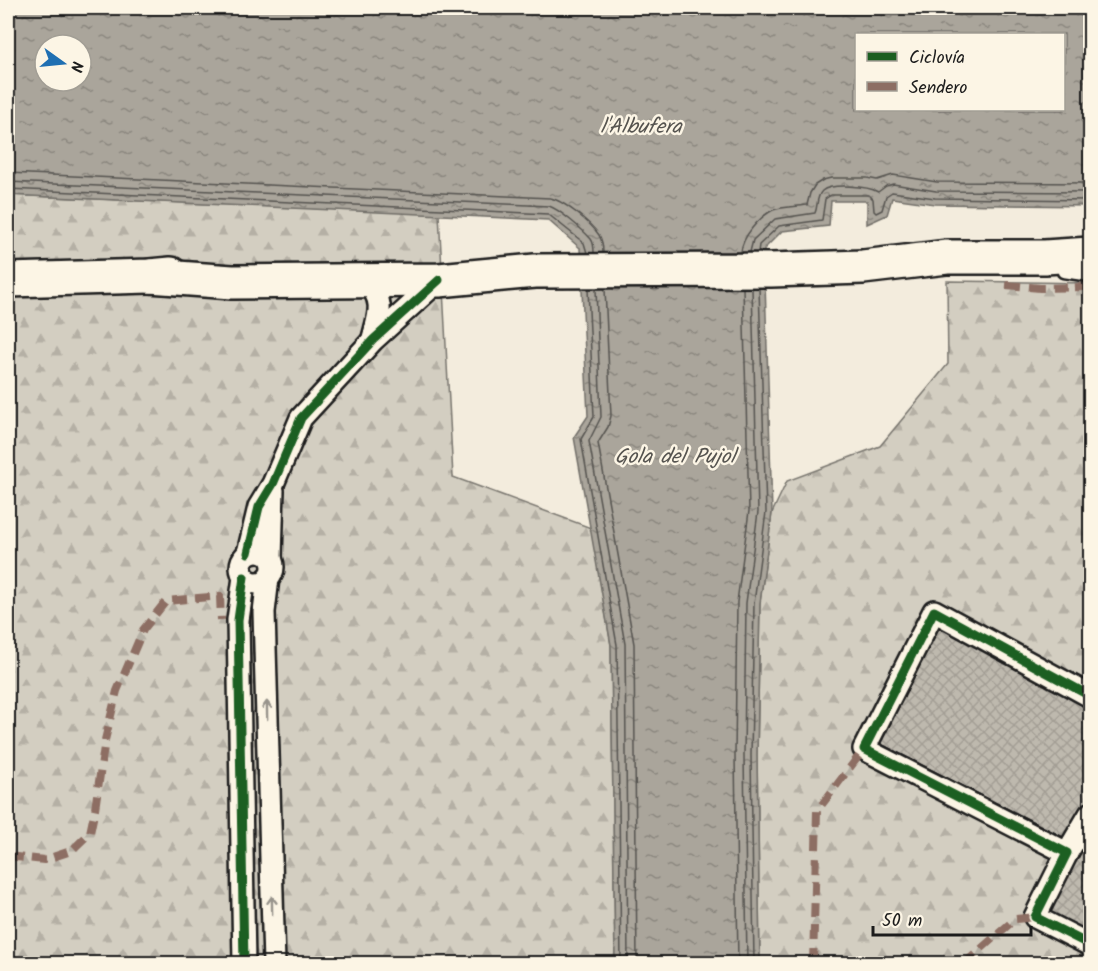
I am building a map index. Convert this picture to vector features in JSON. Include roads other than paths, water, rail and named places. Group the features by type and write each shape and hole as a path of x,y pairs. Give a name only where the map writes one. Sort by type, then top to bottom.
{"main road":[{"path":"150,276 232,282 366,281 440,280 550,271 771,270 863,267 939,274 1039,275 1084,262"},
{"path":"8,280 150,276 230,267 489,265 550,271"}],"street":[{"path":"270,568 259,583 244,577 241,572 241,561 248,553 260,507 273,484 301,418 373,340 440,280"},
{"path":"366,281 374,289 381,308 373,340"},
{"path":"273,484 270,568 264,612 274,963"},
{"path":"248,553 263,551 270,568"},
{"path":"244,577 238,620 244,963"},
{"path":"1067,853 864,749 934,611 1090,696"},
{"path":"1090,814 1067,853 1035,917 1090,945"}],"water":[{"name":"l'Albufera","path":"8,8 1090,8 1090,206 935,204 892,198 887,215 867,224 867,201 831,201 829,226 782,231 764,249 772,513 760,603 757,755 760,963 615,963 611,645 574,437 588,416 580,248 548,220 8,195"}],"water label":[{"name":"Gola del Pujol","path":"675,457"}]}
